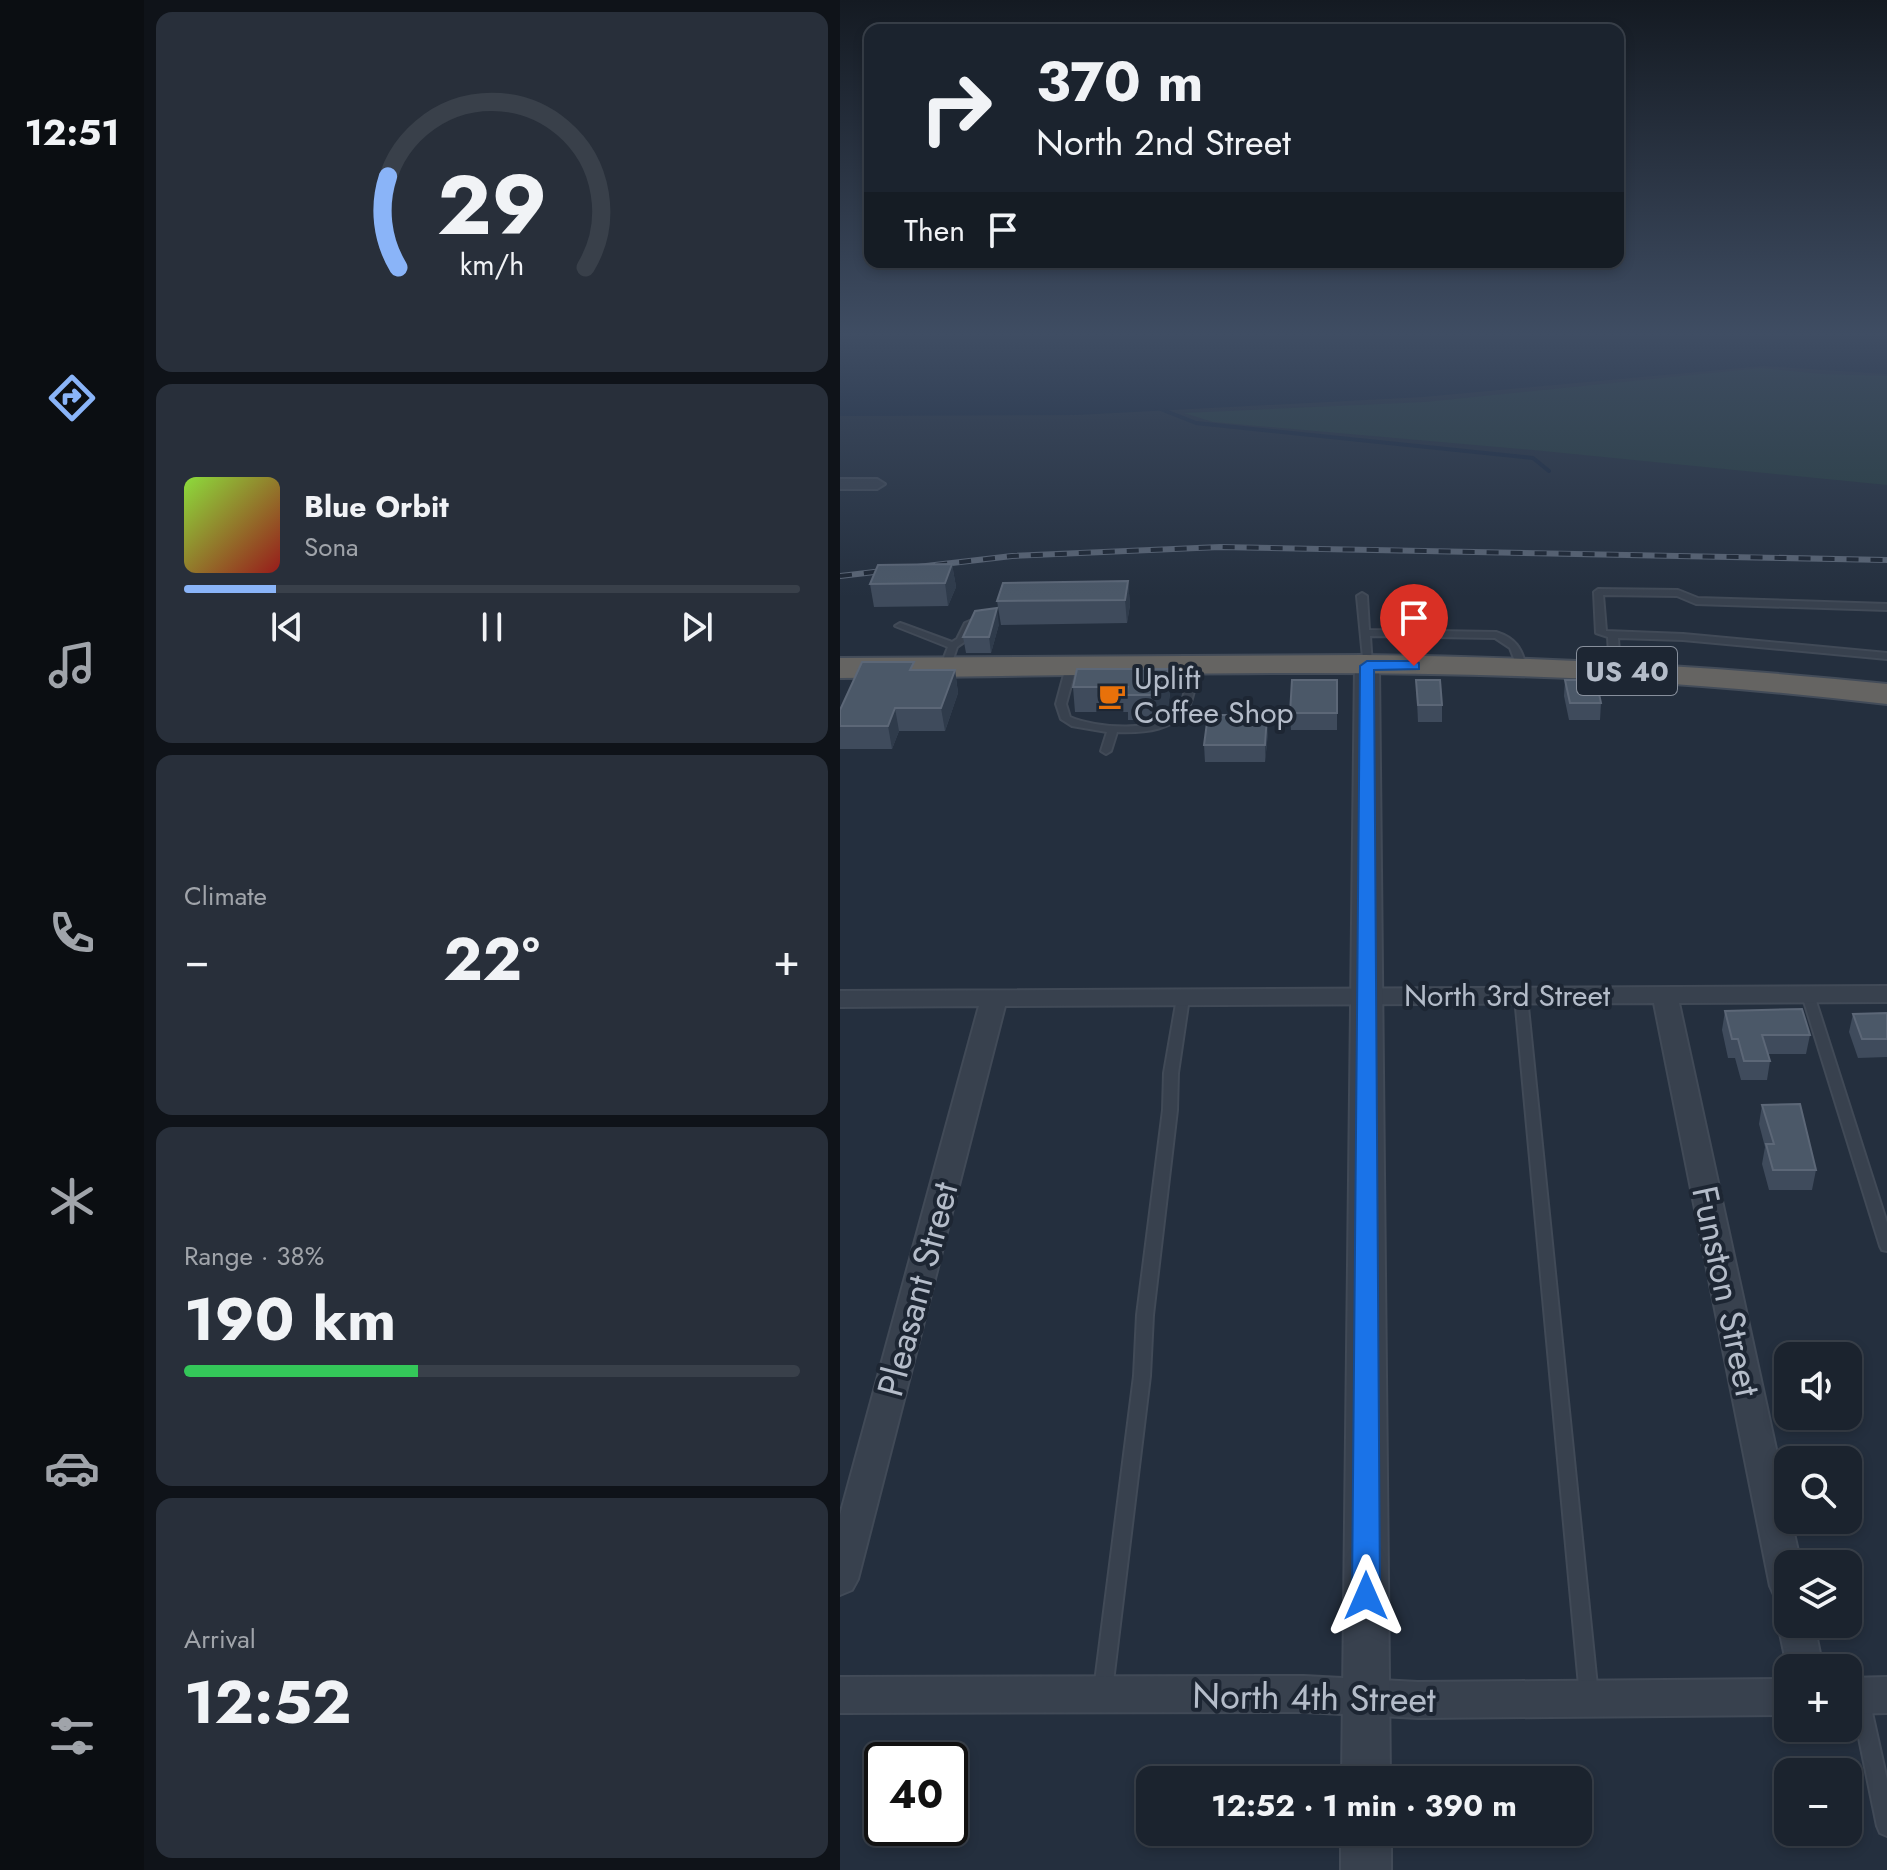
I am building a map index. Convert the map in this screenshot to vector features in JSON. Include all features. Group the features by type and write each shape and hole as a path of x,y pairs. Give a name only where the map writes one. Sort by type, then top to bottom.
{"highway":[{"name":"US 40","path":"840,668 949,657 1071,667 1521,667 1756,680 1887,694"}],"street":[{"path":"840,484 877,484"},
{"path":"1366,1766 1367,666"},
{"name":"North 3rd Street","path":"840,999 1887,994"},
{"name":"Funston Street","path":"1665,996 1780,1550"},
{"name":"Pleasant Street","path":"840,1579 994,999"},
{"name":"North 4th Street","path":"840,1695 1103,1693 1418,1700 1774,1697"},
{"path":"1366,1846 1366,1870"}],"lane":[{"path":"1887,607 1696,601 1678,593 1598,592 1601,633 1683,637 1887,656"},
{"path":"1362,596 1367,666"},
{"path":"900,626 949,657 973,621 996,618"},
{"path":"1366,633 1496,635 1508,639 1518,650 1521,667"},
{"path":"1613,635 1615,670"},
{"path":"1071,667 1061,704 1066,719 1082,727 1113,728 1156,727 1173,721 1188,700 1193,667"},
{"path":"1106,751 1113,728"},
{"path":"1808,995 1887,1246"},
{"path":"1521,997 1589,1699"},
{"path":"1103,1693 1142,1376 1145,1315 1159,1179 1170,1110 1171,1073 1183,998"},
{"path":"1865,1696 1887,1826"}],"green space":[{"path":"1216,422 1887,422 1887,485"}],"building":[{"path":"952,564 945,583 870,584 878,565"},
{"path":"1128,581 1125,600 997,601 1003,583"},
{"path":"997,608 989,637 963,637 975,611"},
{"path":"862,662 914,662 910,670 955,670 941,708 895,708 888,726 840,726 840,710"},
{"path":"1077,669 1168,669 1165,689 1153,695 1126,695 1128,687 1073,687"},
{"path":"1292,680 1337,680 1337,713 1290,713"},
{"path":"1416,680 1440,680 1442,705 1418,705"},
{"path":"1565,680 1596,680 1601,703 1570,703"},
{"path":"1208,715 1267,715 1265,745 1204,745"},
{"path":"1802,1009 1810,1035 1762,1035 1770,1061 1744,1061 1738,1039 1732,1039 1725,1011"},
{"path":"1887,1013 1887,1039 1862,1039 1853,1014"},
{"path":"1800,1104 1816,1170 1773,1170 1766,1144 1774,1144 1762,1105"}],"waterway":[{"path":"1194,422 1533,458 1549,471"}],"railway":[{"path":"840,576 1012,556 1220,547 1887,560"}],"place":[{"name":"Uplift Coffee Shop","path":"1112,696"}],"route":[{"path":"1366,1596 1367,666 1414,666"}]}
